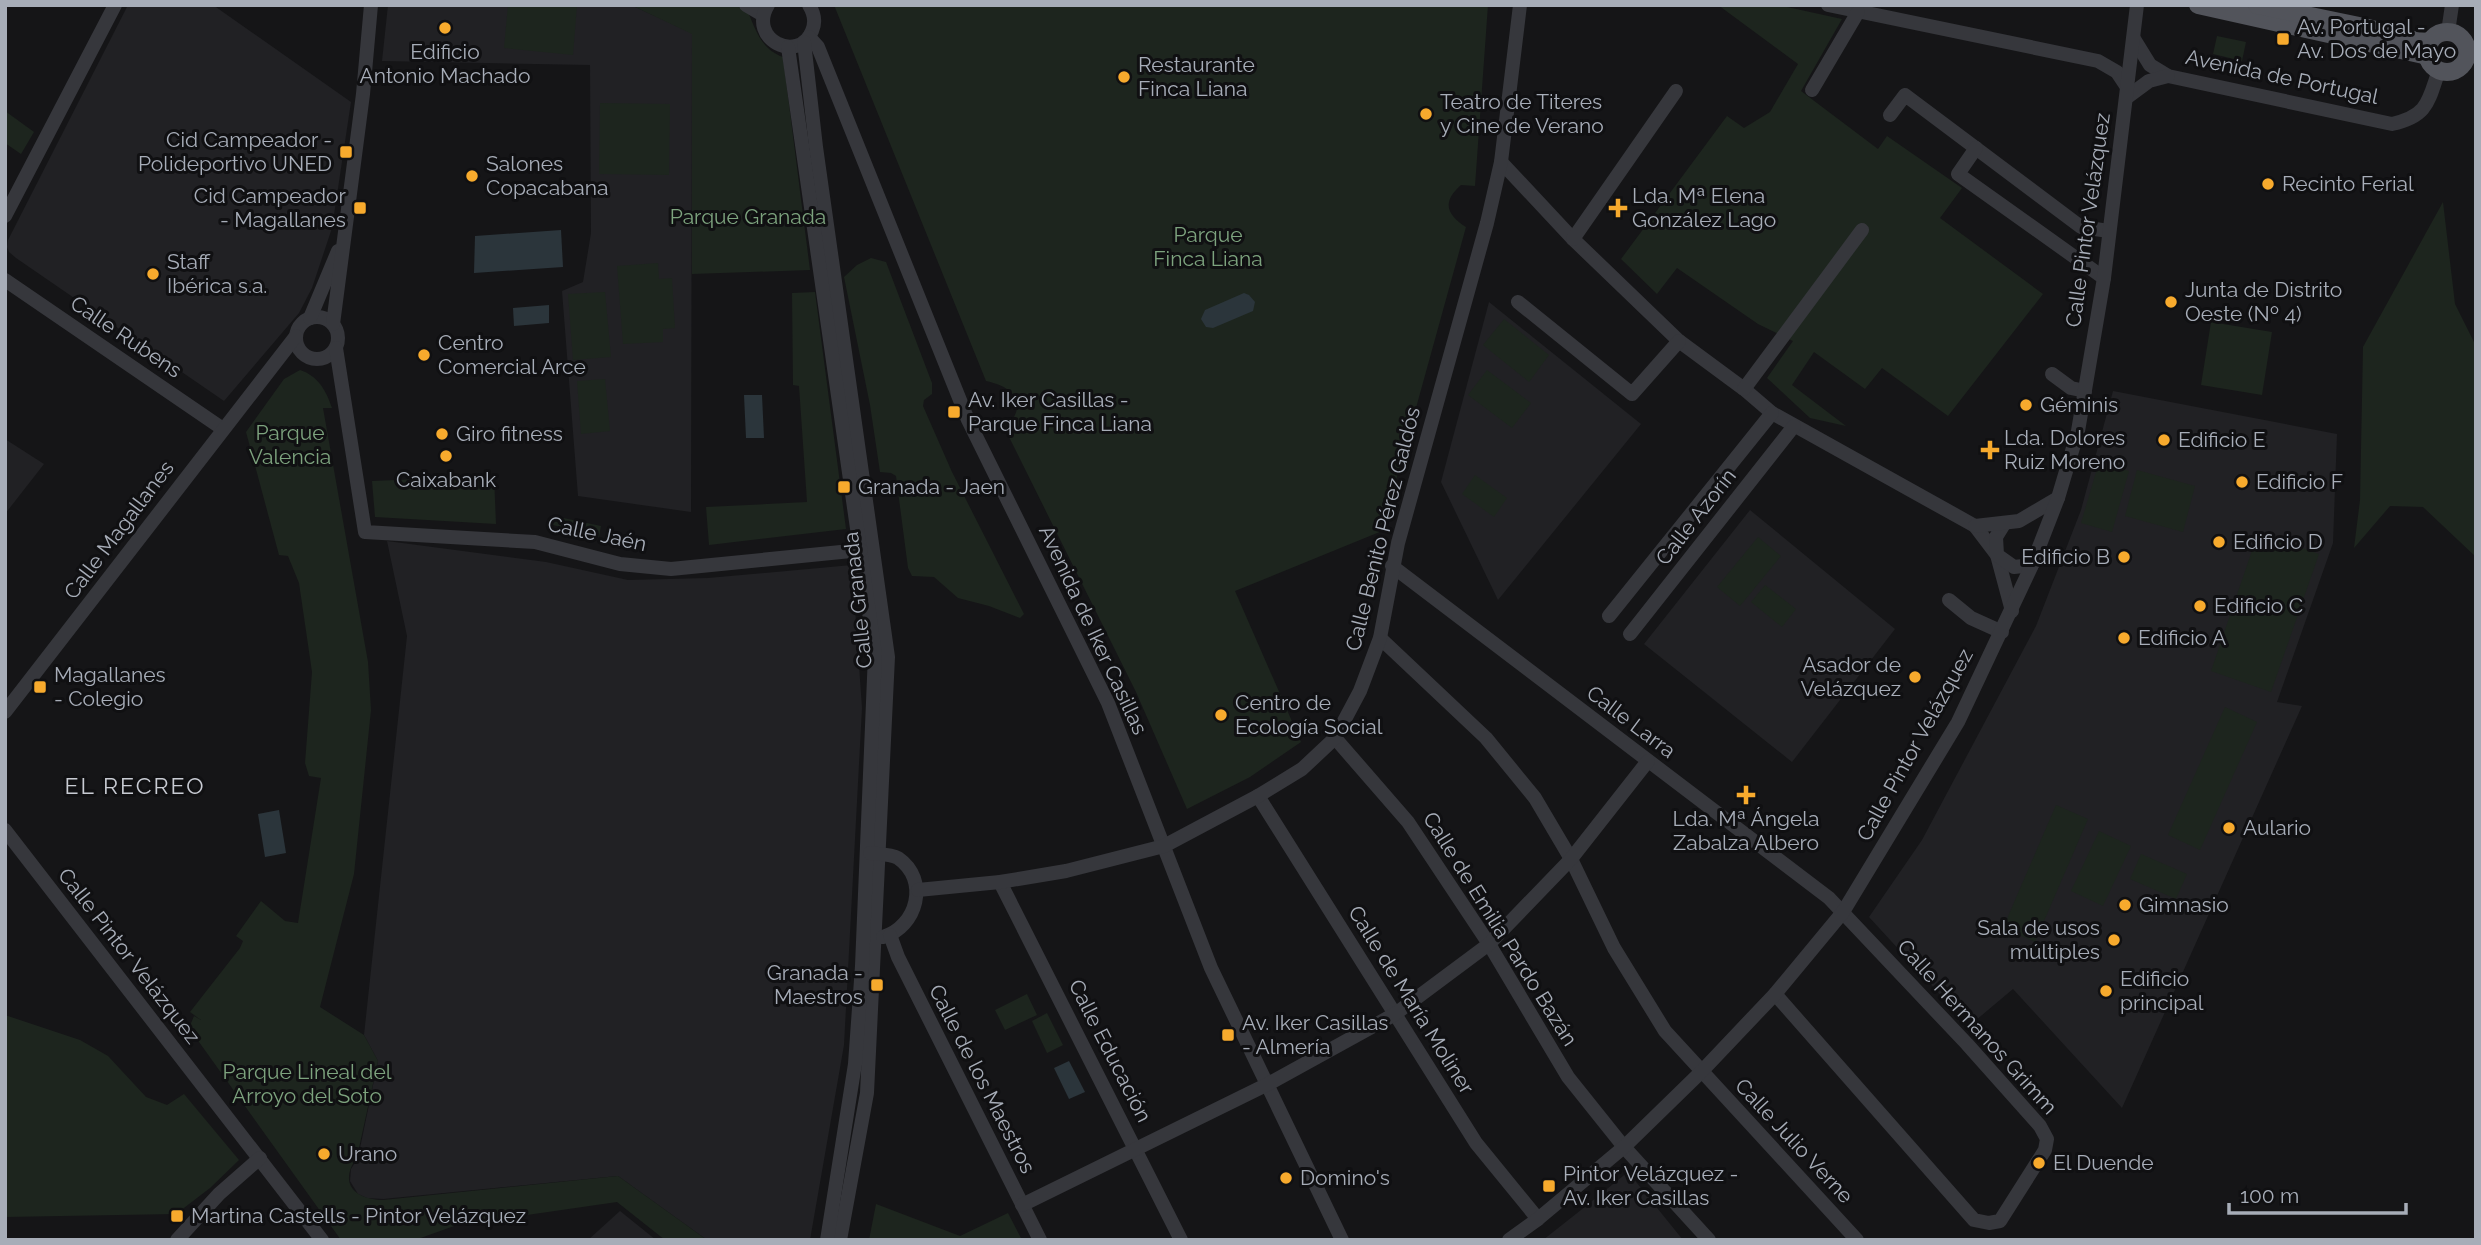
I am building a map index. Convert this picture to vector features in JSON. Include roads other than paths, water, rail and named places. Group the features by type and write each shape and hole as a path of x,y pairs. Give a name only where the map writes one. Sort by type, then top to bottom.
{"main road":[{"path":"2198,5 2432,56"},
{"path":"2257,5 2417,41 2432,56 2455,71 2470,62 2462,38 2448,32 2441,33 2432,56"}],"street":[{"path":"5,216 116,5"},
{"path":"344,398 336,348 338,340 333,324 363,94 371,5"},
{"path":"746,5 766,10 763,24 771,41 788,47 807,40"},
{"name":"Calle Granada","path":"808,5 814,19 807,40 816,147 888,657 855,1064 827,1240"},
{"name":"Calle Benito Pérez Galdós","path":"918,890 1000,882 1066,871 1164,846 1258,796 1302,769 1335,738 1360,691 1380,638 1392,566 1487,223 1501,162 1520,5"},
{"path":"1828,5 2098,61 2117,72 2127,93"},
{"name":"Calle Pintor Velázquez","path":"1509,1240 1624,1147 1702,1071 1775,994 1843,912 1958,722 2032,565 2058,498 2078,431 2104,278 2137,5"},
{"path":"2448,32 2452,5"},
{"path":"1812,90 1858,12"},
{"path":"2134,39 2150,65 2168,76"},
{"name":"Avenida de Iker Casillas","path":"807,40 818,47 968,420 1108,703 1211,968 1342,1240"},
{"name":"Calle Granada","path":"788,47 875,654 875,940 867,1093 840,1240"},
{"name":"Avenida de Portugal","path":"2168,76 2392,124 2412,120 2426,106 2432,56"},
{"name":"Calle Pintor Velázquez","path":"2127,93 2148,80 2168,76"},
{"path":"1573,239 1676,91"},
{"path":"1890,116 1905,95 2081,227 2109,231"},
{"path":"1976,148 1958,174 2104,278"},
{"path":"1501,162 1573,239 1679,341 1745,389 1772,413 1975,526 1997,555 2014,567 2032,565"},
{"path":"1745,389 1863,230"},
{"path":"344,398 330,374 297,346 296,336 298,328 310,318 345,234"},
{"name":"Calle Rubens","path":"5,279 223,429"},
{"path":"1518,302 1632,394 1679,341"},
{"path":"310,318 326,319 333,324"},
{"name":"Calle Magallanes","path":"5,712 296,336"},
{"path":"310,357 328,356 336,348"},
{"name":"Calle Magallanes","path":"267,373 310,357"},
{"path":"2052,374 2071,388 2085,391"},
{"name":"Calle Jaén","path":"344,398 365,532 535,542 620,564 671,569 861,550"},
{"name":"Calle Azorín","path":"1609,616 1772,413"},
{"name":"Calle Azorín","path":"1630,634 1794,426"},
{"path":"2011,611 1997,555 1996,537 2011,522 2058,498"},
{"path":"1975,526 2011,522 2027,524 2043,538"},
{"name":"Calle Larra","path":"1392,566 1829,898 1843,912"},
{"path":"1949,600 1971,618 2002,632"},
{"name":"Calle Julio Verne","path":"1380,638 1486,738 1535,799 1571,859 1614,948 1665,1031 1857,1240"},
{"name":"Calle de Emilia Pardo Bazán","path":"1335,738 1408,822 1489,943 1568,1077 1624,1147 1709,1240"},
{"path":"1022,1205 1268,1084 1395,1014 1489,943 1571,859 1648,761"},
{"name":"Calle de María Moliner","path":"1258,796 1476,1143 1538,1219"},
{"name":"Calle Pintor Velázquez","path":"5,830 322,1240"},
{"path":"873,853 896,857 910,870 918,890 915,908 905,924 890,935 875,940"},
{"name":"Calle Educación","path":"1000,882 1181,1240"},
{"name":"Calle Hermanos Grimm","path":"1775,994 1974,1220 1989,1223 2000,1220 2046,1150 2047,1139 2040,1126 1967,1044 1843,912"},
{"name":"Calle de los Maestros","path":"890,935 898,957 1040,1240"},
{"path":"177,1240 219,1194 260,1158"}],"place":[{"name":"Edificio Antonio Machado","path":"445,28"},
{"name":"Av. Portugal - Av. Dos de Mayo","path":"2283,39"},
{"name":"Restaurante Finca Liana","path":"1124,77"},
{"name":"Teatro de Titeres y Cine de Verano","path":"1426,114"},
{"name":"Cid Campeador - Polideportivo UNED","path":"346,152"},
{"name":"Salones Copacabana","path":"472,176"},
{"name":"Recinto Ferial","path":"2268,184"},
{"name":"Cid Campeador - Magallanes","path":"360,208"},
{"name":"Lda. Mª Elena González Lago","path":"1618,208"},
{"name":"Staff Ibérica s.a.","path":"153,274"},
{"name":"Junta de Distrito Oeste (Nº 4)","path":"2171,302"},
{"name":"Centro Comercial Arce","path":"424,355"},
{"name":"Géminis","path":"2026,405"},
{"name":"Av. Iker Casillas - Parque Finca Liana","path":"954,412"},
{"name":"Giro fitness","path":"442,434"},
{"name":"Edificio E","path":"2164,440"},
{"name":"Lda. Dolores Ruiz Moreno","path":"1990,450"},
{"name":"Caixabank","path":"446,456"},
{"name":"Edificio F","path":"2242,482"},
{"name":"Granada - Jaen","path":"844,487"},
{"name":"Edificio D","path":"2219,542"},
{"name":"Edificio B","path":"2124,557"},
{"name":"Edificio C","path":"2200,606"},
{"name":"Edificio A","path":"2124,638"},
{"name":"Asador de Velázquez","path":"1915,677"},
{"name":"Magallanes - Colegio","path":"40,687"},
{"name":"Centro de Ecología Social","path":"1221,715"},
{"name":"Lda. Mª Ángela Zabalza Albero","path":"1746,795"},
{"name":"Aulario","path":"2229,828"},
{"name":"Gimnasio","path":"2125,905"},
{"name":"Sala de usos múltiples","path":"2114,940"},
{"name":"Granada - Maestros","path":"877,985"},
{"name":"Edificio principal","path":"2106,991"},
{"name":"Av. Iker Casillas - Almería","path":"1228,1035"},
{"name":"Urano","path":"324,1154"},
{"name":"El Duende","path":"2039,1163"},
{"name":"Domino's","path":"1286,1178"},
{"name":"Pintor Velázquez - Av. Iker Casillas","path":"1549,1186"},
{"name":"Martina Castells - Pintor Velázquez","path":"177,1216"}],"district":[{"name":"EL RECREO","path":"135,786"}],"park label":[{"name":"Parque Granada","path":"748,217"},
{"name":"Parque Finca Liana","path":"1208,247"},
{"name":"Parque Valencia","path":"290,445"},
{"name":"Parque Lineal del Arroyo del Soto","path":"307,1084"}]}
